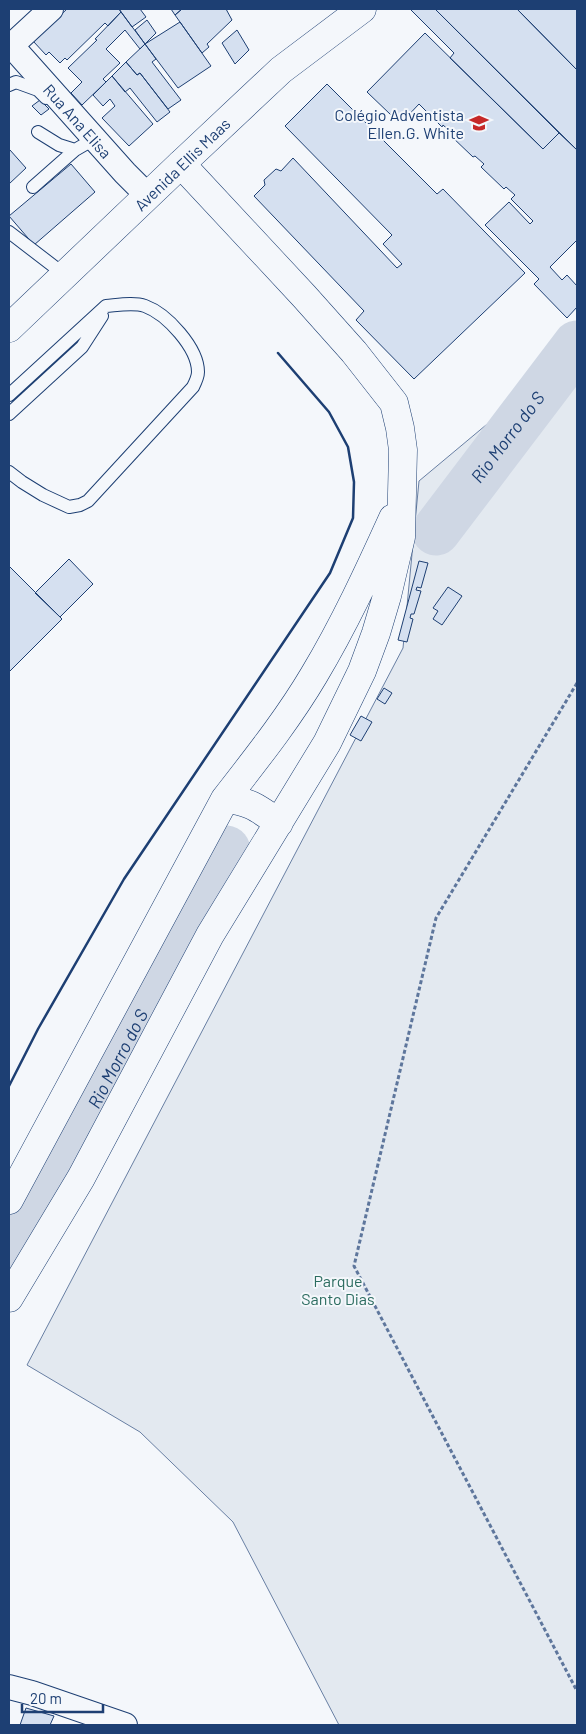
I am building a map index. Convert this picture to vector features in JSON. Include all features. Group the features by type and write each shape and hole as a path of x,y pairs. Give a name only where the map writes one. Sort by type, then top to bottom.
{"main road":[{"name":"Avenida Ellis Maas","path":"9,328 281,70 362,9"},
{"path":"9,1298 81,1178 210,936 327,743 362,671 376,633 390,586 401,537 404,450 394,403 354,352 311,303 181,164"},
{"path":"9,1200 225,799 314,676 362,585 403,497"},
{"path":"225,799 240,800 253,805 279,823"}],"street":[{"path":"10,45 51,9"},
{"name":"Rua Ana Elisa","path":"10,45 85,144 148,196"},
{"path":"9,1687 125,1725"}],"lane":[{"path":"9,85 16,82 38,90 85,144"},
{"path":"38,132 59,145 85,144"},
{"path":"33,187 85,144"},
{"path":"9,232 65,275"},
{"path":"9,395 106,306 124,304 144,305 169,320 194,352 198,374 193,387 88,501 69,507 43,495 9,472"},
{"path":"9,414 82,347 102,317 106,306"}],"path":[{"path":"577,683 436,918 354,1266 577,1691"}],"green space":[{"name":"Parque Santo Dias","path":"577,349 577,1725 339,1725 233,1522 140,1432 27,1365 403,648 419,481"}],"building":[{"path":"67,9 119,9 121,12 108,26 105,23 67,60 65,58 60,63 49,52 46,55 33,41"},
{"path":"119,9 140,9 146,17 132,27"},
{"path":"171,9 182,9 175,15"},
{"path":"182,9 226,9 232,20 207,44 209,47 202,53 175,15"},
{"path":"410,9 435,9 559,133 543,149 450,58 454,53"},
{"path":"435,9 517,9 577,70 577,150"},
{"path":"517,9 577,9 577,70"},
{"path":"121,12 145,44 140,49 125,30 106,49 120,63 103,79 106,82 82,105 71,93 82,82 68,68 97,40 95,39"},
{"path":"147,20 156,33 145,44 135,30"},
{"path":"180,22 211,66 178,88 145,44"},
{"path":"237,30 249,50 235,64 222,43"},
{"path":"425,33 543,149 559,133 577,150 577,240 550,267 562,280 567,275 577,286 577,307 567,318 534,284 539,279 485,225 509,202 530,224 533,221 511,199 515,195 506,187 504,189 481,167 484,164 475,156 473,157 450,135 452,133 443,125 442,127 419,104 402,122 393,113 391,115 367,92"},
{"path":"145,44 156,59 152,62 181,100 168,109 140,73 137,75 126,62"},
{"path":"126,62 137,75 140,73 170,112 157,122 130,88 125,92 112,76"},
{"path":"112,76 153,124 129,146 102,118 115,106 110,99 103,106 93,95"},
{"path":"327,84 437,194 443,189 525,273 414,379 356,320 364,311 254,196 265,185 264,180 276,169 281,171 293,158 397,268 402,264 383,244 392,235 285,126"},
{"path":"40,100 49,109 41,115 32,106"},
{"path":"9,151 26,168 9,184"},
{"path":"71,164 95,192 34,245 9,216"},
{"path":"69,559 93,584 60,617 35,593"},
{"path":"419,561 428,563 421,588 417,587 416,590 421,591 414,614 411,614 410,618 413,619 407,642 398,640"},
{"path":"9,566 62,619 9,672"},
{"path":"448,587 462,596 442,625 433,619 438,611 433,608"},
{"path":"384,688 392,693 385,704 377,699"},
{"path":"361,716 372,722 361,741 350,735"},
{"path":"26,1708 54,1716 50,1725 20,1725"}],"waterway":[{"name":"Rio Morro do S","path":"436,531 577,345"},
{"name":"Rio Morro do S","path":"9,1267 226,850"}],"wall":[{"path":"9,1086 38,1029 124,879 330,573 353,518 354,482 348,447 329,412 278,353"}],"place":[{"name":"Colégio Adventista Ellen.G. White","path":"479,123"}]}
